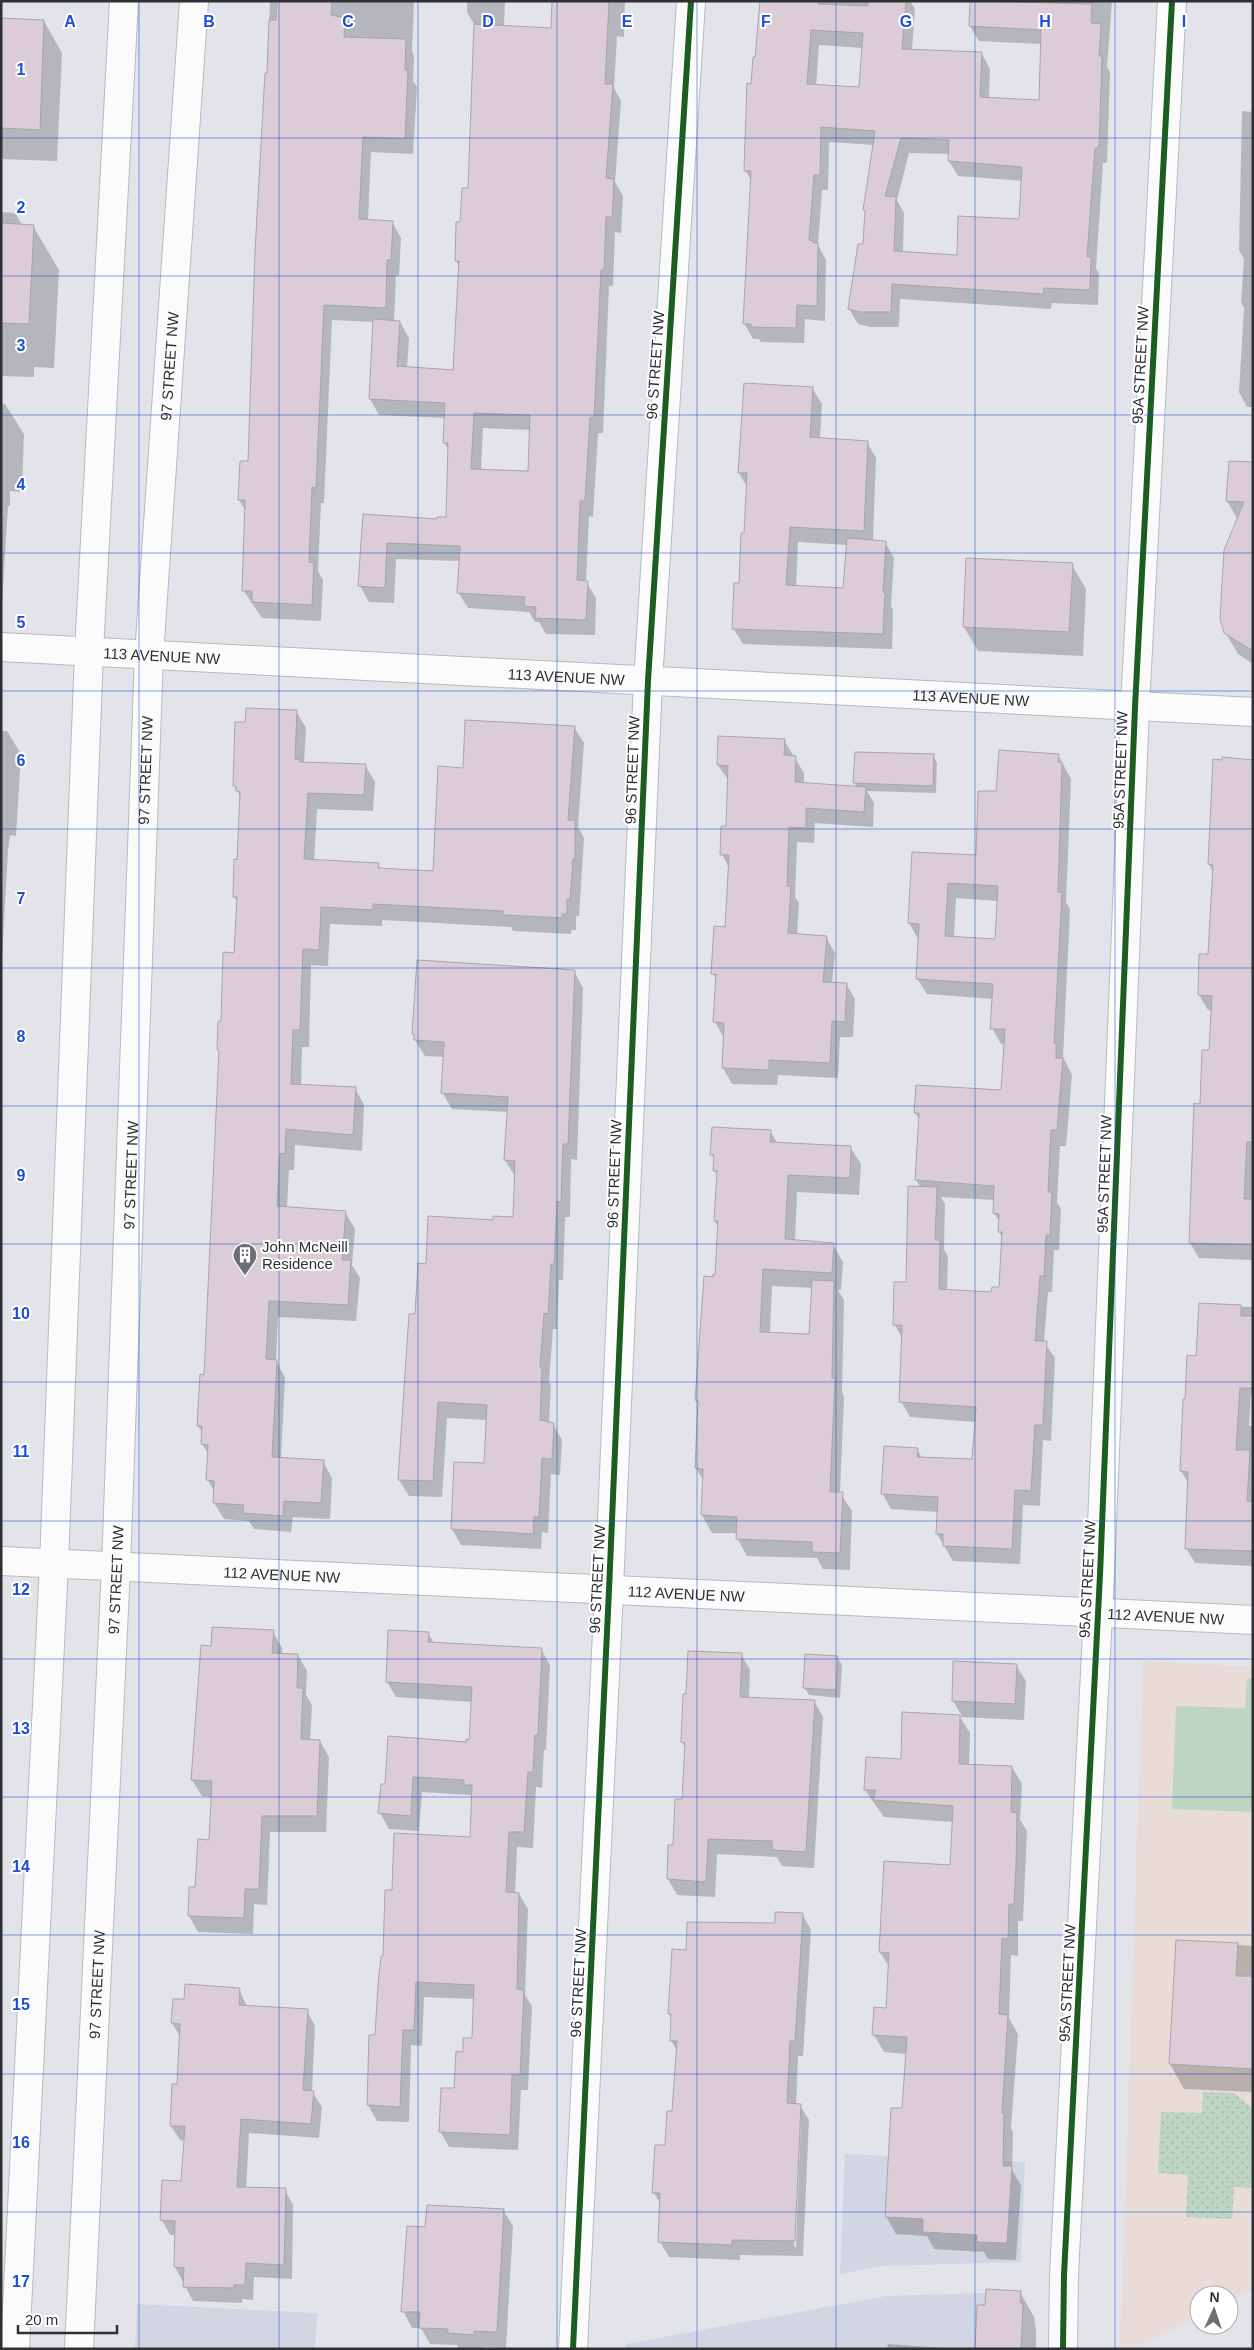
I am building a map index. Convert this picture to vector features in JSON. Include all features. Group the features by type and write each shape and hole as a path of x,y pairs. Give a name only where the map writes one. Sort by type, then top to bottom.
{"street":[{"path":"15,2349 54,1564 89,652 124,1"},
{"name":"97 STREET NW","path":"79,2349 116,1567 149,655 194,1"},
{"name":"96 STREET NW","path":"573,2349 609,1590 648,681 690,1"},
{"name":"95A STREET NW","path":"1063,2349 1064,2275 1098,1612 1135,707 1172,1"},
{"name":"113 AVENUE NW","path":"1,647 1253,712"},
{"name":"112 AVENUE NW","path":"1,1561 1253,1620"}],"shaded area":[{"path":"1143,1661 1253,1667 1253,2290 1239,2296 1239,2285 1189,2285 1189,2321 1133,2349 1120,2349"},
{"path":"845,2154 1025,2162 1021,2262 883,2266 840,2274"},
{"path":"1019,2292 1017,2349 625,2349 626,2344 886,2296"},
{"path":"137,2304 317,2313 315,2349 135,2349"}],"green space":[{"path":"1247,1679 1253,1679 1253,1812 1172,1809 1176,1706 1245,1708"},
{"path":"1203,2092 1234,2093 1253,2109 1253,2188 1234,2187 1232,2219 1186,2217 1188,2175 1158,2173 1161,2112 1202,2113"}],"building":[{"path":"277,1 332,1 331,15 345,18 344,37 406,39 405,70 408,70 405,139 363,137 359,219 393,221 391,260 387,260 386,308 324,305 316,488 312,487 309,562 314,563 312,605 252,602 252,591 242,591 245,500 238,500 240,461 248,461 255,251 265,73 267,73 269,20 276,20"},
{"path":"552,1 609,1 605,84 613,84 606,178 614,179 612,217 606,217 604,270 601,270 594,418 590,417 585,501 580,501 577,580 588,581 586,620 535,618 536,607 524,606 525,597 457,593 460,546 387,543 385,588 358,586 363,514 437,519 437,517 446,517 448,443 443,443 445,403 369,399 373,319 400,321 397,366 453,370 459,261 455,261 456,222 460,222 462,188 468,188 474,24 551,28","holes":["474,413 530,415 528,471 471,469"]},
{"path":"760,1 818,1 818,4 868,6 868,1 906,1 902,49 982,52 980,97 1039,100 1041,30 969,26 970,1 1092,4 1091,23 1101,24 1099,56 1102,56 1099,145 1098,148 1095,148 1087,257 1091,257 1090,290 1044,288 1043,294 892,284 891,312 860,312 848,309 858,244 863,244 865,210 863,210 875,131 821,127 820,175 814,175 809,240 813,241 813,243 818,243 817,306 797,305 796,328 751,327 751,324 743,324 751,171 744,171 747,83 751,84 753,57 755,57","holes":["811,30 863,33 859,87 807,84","901,138 949,140 948,161 1022,167 1019,219 958,216 957,255 894,251 896,197 885,196"]},
{"path":"1,18 44,20 40,130 1,128"},
{"path":"1,223 34,225 29,324 1,323"},
{"path":"744,383 813,387 810,437 868,441 864,531 790,527 786,585 843,588 847,538 886,541 883,634 732,629 734,583 739,583 741,533 744,533 747,473 738,473"},
{"path":"1229,461 1253,462 1253,651 1224,633 1220,618 1224,550 1244,502 1226,501"},
{"path":"966,558 1073,563 1069,632 963,627"},
{"path":"246,708 297,710 295,759 300,760 300,762 366,764 364,795 308,793 304,859 379,863 378,868 433,871 438,766 463,768 465,720 575,726 568,820 575,820 575,859 573,859 570,900 567,899 567,914 562,914 562,918 503,915 503,911 373,904 373,910 321,907 319,950 303,949 300,1030 293,1030 291,1084 356,1087 353,1135 286,1129 285,1154 280,1153 277,1206 346,1211 342,1260 351,1260 348,1305 269,1301 266,1359 277,1360 272,1457 324,1460 321,1503 284,1501 283,1516 243,1513 244,1505 213,1503 214,1481 206,1480 208,1445 201,1444 202,1426 197,1426 200,1374 204,1375 219,1050 217,1050 218,1021 221,1021 223,952 234,953 237,897 233,897 234,859 237,860 240,792 236,791 236,786 233,786 235,722 245,722"},
{"path":"718,736 785,739 784,755 796,756 795,782 866,787 864,812 806,808 806,828 789,827 787,886 791,886 788,933 827,936 823,982 847,983 845,1022 832,1021 830,1063 769,1060 769,1070 722,1068 724,1023 713,1022 716,974 711,974 714,926 725,927 729,855 720,855 721,826 726,826 728,766 717,765"},
{"path":"999,750 1059,754 1058,762 1062,762 1058,892 1062,892 1054,1043 1056,1043 1056,1058 1063,1058 1057,1130 1051,1130 1048,1192 1052,1192 1050,1235 1046,1235 1044,1276 1040,1276 1035,1341 1047,1341 1043,1425 1035,1425 1031,1491 1015,1490 1012,1549 943,1546 943,1534 936,1534 938,1497 881,1494 884,1446 918,1448 917,1457 972,1459 976,1407 899,1402 902,1325 893,1325 894,1282 906,1282 908,1186 937,1187 935,1240 940,1240 939,1289 991,1292 992,1287 999,1287 1002,1232 998,1232 999,1214 993,1213 994,1186 915,1180 919,1113 914,1113 916,1085 1001,1090 1005,1029 990,1029 993,984 916,979 919,924 908,923 912,852 976,855 978,791 996,791","holes":["948,883 998,886 995,939 945,936"]},
{"path":"855,752 934,754 933,786 853,783"},
{"path":"1222,757 1253,760 1253,1142 1247,1142 1244,1199 1253,1199 1253,1245 1189,1243 1194,1103 1200,1104 1202,1050 1209,1050 1212,996 1198,995 1199,954 1208,954 1213,865 1208,864 1213,759 1222,760"},
{"path":"417,960 575,970 568,1144 563,1144 561,1202 557,1201 554,1264 551,1264 548,1314 544,1313 540,1367 542,1367 540,1420 554,1423 552,1459 542,1458 539,1517 534,1517 533,1534 451,1529 454,1462 484,1463 487,1405 438,1402 433,1481 398,1480 409,1314 415,1314 418,1263 426,1264 428,1216 493,1220 493,1216 513,1217 515,1161 504,1160 508,1097 441,1093 444,1042 414,1040 414,1034 412,1034"},
{"path":"712,1127 771,1130 770,1142 851,1146 850,1178 788,1175 785,1239 834,1243 832,1273 763,1269 760,1332 809,1334 812,1280 834,1281 832,1378 835,1378 830,1492 843,1492 840,1553 812,1552 812,1542 736,1539 737,1517 701,1515 703,1469 695,1468 698,1401 695,1400 704,1276 713,1277 713,1274 715,1275 718,1221 714,1221 717,1171 713,1171 714,1155 710,1155"},
{"path":"1199,1303 1241,1305 1241,1316 1253,1316 1253,1388 1240,1388 1236,1450 1250,1450 1247,1501 1253,1501 1253,1551 1185,1549 1188,1472 1180,1471 1183,1399 1185,1399 1187,1355 1196,1356"},
{"path":"212,1627 274,1630 272,1653 298,1654 297,1688 303,1688 301,1739 320,1740 317,1816 262,1816 259,1889 245,1889 244,1918 188,1916 189,1887 195,1887 198,1839 209,1840 212,1781 191,1780 201,1645 211,1646"},
{"path":"388,1630 429,1632 428,1642 542,1648 538,1735 535,1735 533,1772 528,1772 524,1832 509,1832 506,1892 519,1893 517,1989 524,1990 520,2075 512,2075 510,2135 439,2132 441,2088 454,2088 456,2051 463,2052 463,2038 472,2038 474,1985 416,1982 414,2030 403,2030 400,2107 367,2105 369,2035 375,2035 378,1985 381,1956 383,1956 385,1890 392,1890 394,1833 470,1837 472,1785 464,1785 464,1780 413,1777 411,1816 378,1813 381,1784 385,1784 388,1736 466,1742 466,1739 469,1740 472,1687 386,1682"},
{"path":"688,1651 742,1653 740,1697 815,1700 806,1852 772,1850 772,1841 708,1839 706,1882 667,1879 668,1845 673,1845 675,1799 682,1799 685,1743 681,1742 683,1694 686,1694"},
{"path":"805,1654 838,1656 836,1690 803,1688"},
{"path":"953,1661 1017,1664 1015,1704 952,1701"},
{"path":"902,1712 960,1715 959,1764 1012,1766 1011,1812 1017,1813 1014,1904 1009,1904 1008,1939 1002,1938 999,2014 1008,2015 1002,2113 1004,2113 1003,2166 1012,2166 1007,2243 977,2242 977,2235 923,2232 923,2219 885,2217 891,2108 902,2108 907,2037 872,2035 874,2007 886,2008 889,1953 879,1952 884,1861 950,1865 953,1806 873,1800 876,1790 864,1790 866,1757 901,1759"},
{"path":"775,1912 803,1913 795,2041 790,2041 787,2103 801,2104 795,2241 732,2240 732,2245 658,2242 660,2193 652,2193 655,2145 665,2145 667,2111 672,2111 677,2041 670,2041 671,2014 668,2014 672,1949 686,1950 687,1922 775,1923"},
{"path":"1176,1940 1238,1943 1236,1976 1253,1976 1253,2069 1169,2064"},
{"path":"185,1984 240,1988 239,2005 308,2009 303,2090 314,2091 311,2124 241,2119 237,2187 286,2188 284,2265 246,2263 245,2285 234,2285 234,2288 183,2287 184,2268 174,2267 175,2221 160,2220 162,2180 181,2181 185,2126 170,2126 172,2084 177,2084 180,2024 171,2023 173,1999 184,1999"},
{"path":"427,2205 504,2209 497,2332 474,2331 474,2335 448,2333 448,2329 419,2328 420,2312 401,2312 407,2226 425,2227"},
{"path":"986,2289 1021,2291 1020,2303 1023,2303 1021,2349 975,2349 977,2305 985,2305"}],"cycle path":[{"path":"573,2349 609,1590 648,681 691,1"},
{"path":"1063,2349 1064,2275 1100,1575 1135,707 1172,1"}],"place":[{"name":"John McNeill Residence","path":"245,1276"}]}
